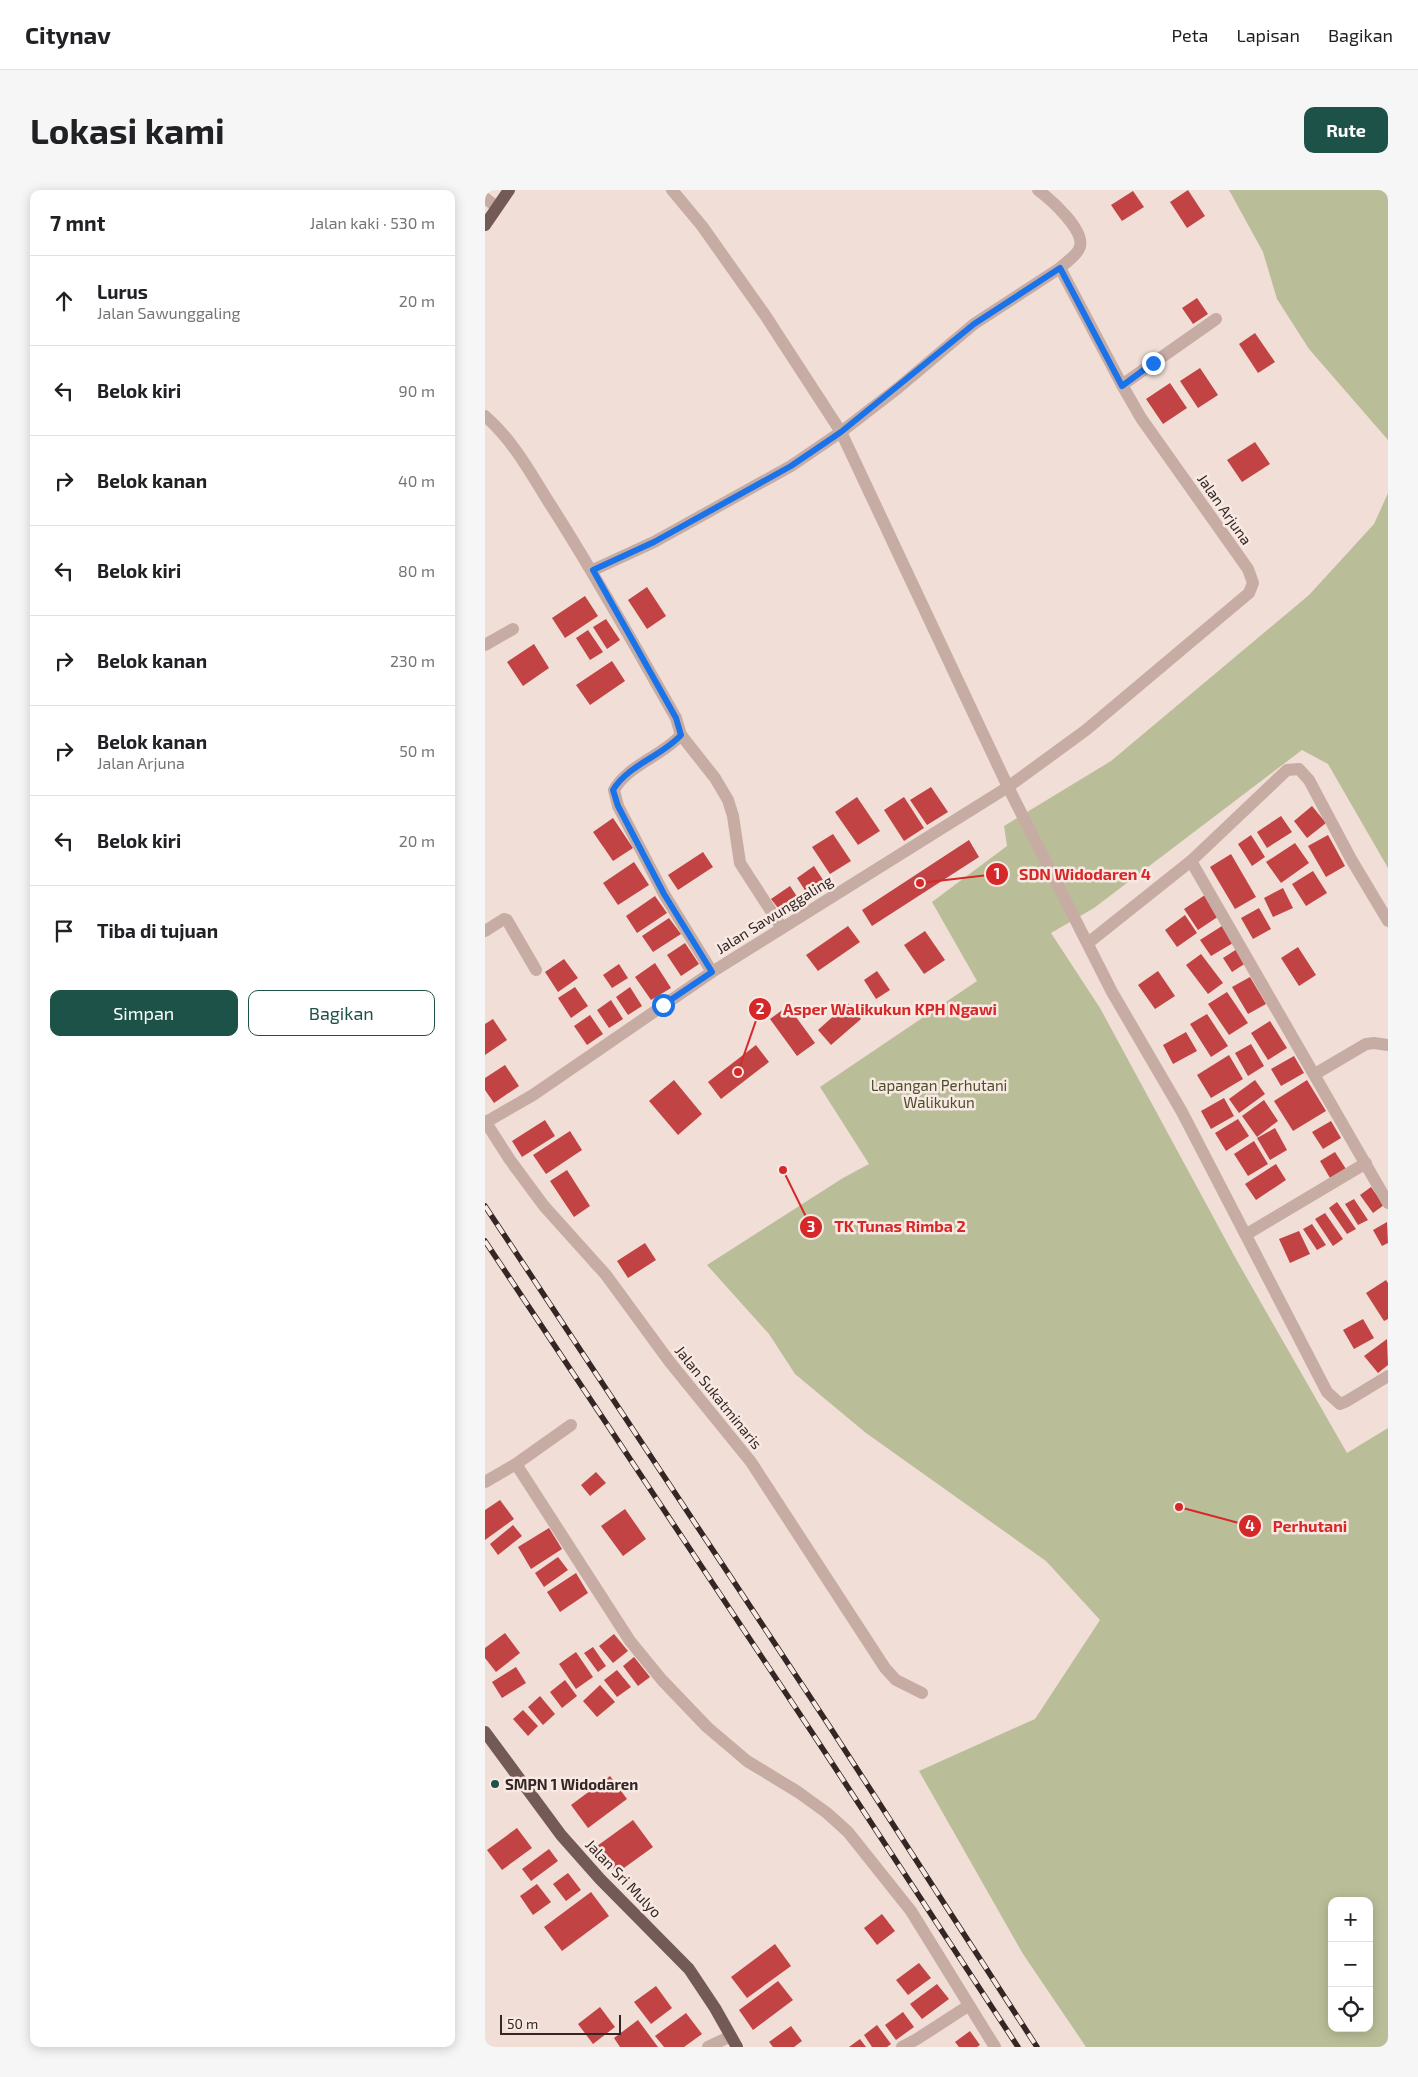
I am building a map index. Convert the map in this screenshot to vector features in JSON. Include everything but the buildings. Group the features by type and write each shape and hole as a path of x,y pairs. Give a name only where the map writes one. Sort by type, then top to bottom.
{"main road":[{"path":"485,225 509,190"},
{"name":"Jalan Sri Mulyo","path":"485,1732 568,1842 600,1879 689,1970 715,2008 737,2047"}],"street":[{"path":"672,190 702,226 753,299 841,432 1008,787 1112,992 1182,1112 1247,1234 1327,1392 1340,1404 1388,1376"},
{"path":"593,570 654,542 791,466 841,432 974,324 1060,268 1079,250 1081,244 1079,236 1070,220 1038,190"},
{"path":"485,198 497,207"},
{"name":"Jalan Arjuna","path":"1008,787 1086,730 1213,625 1249,593 1253,583 1248,569 1141,418 1122,386 1060,268"},
{"path":"1122,386 1216,319"},
{"path":"485,416 495,424 517,452 593,570 676,718 681,735 715,778 728,800 733,816 740,863 782,928"},
{"path":"485,645 513,629"},
{"path":"681,735 672,746 620,780 613,790 618,806 664,894 712,972"},
{"path":"1088,943 1191,861 1287,770 1299,769 1309,780 1351,859 1388,921"},
{"name":"Jalan Sawunggaling","path":"485,1122 533,1095 712,972 1008,787"},
{"path":"1191,861 1388,1203"},
{"path":"485,931 504,919 507,920 535,970"},
{"path":"1315,1074 1366,1044 1388,1045"},
{"name":"Jalan Sukatminaris","path":"485,1122 544,1206 606,1275 669,1361 751,1462 885,1668 896,1680 922,1693"},
{"path":"1247,1234 1366,1163"},
{"path":"485,1482 516,1464 571,1426"},
{"path":"516,1464 630,1641 662,1680 707,1727 747,1761 798,1792 848,1832 911,1911 995,2047"},
{"path":"902,2047 917,2040 968,2006"},
{"path":"708,2047 731,2036"}],"green space":[{"path":"1229,190 1388,190 1388,440 1309,349 1277,299 1263,252"},
{"name":"Lapangan Perhutani Walikukun","path":"1388,493 1388,868 1328,764 1302,750 1094,908 1051,933 1100,1008 1236,1259 1347,1453 1388,1428 1388,2047 1086,2047 1023,1954 919,1771 1035,1719 1100,1620 1046,1561 866,1433 795,1374 769,1334 707,1265 843,1178 869,1164 820,1087 977,981 932,902 1007,846 1004,826 1111,761 1309,595 1374,524"}],"railway":[{"path":"485,1206 828,1724 1037,2047"},
{"path":"485,1241 811,1731 1018,2047"}],"place":[{"name":"SDN Widodaren 4","path":"920,883"},
{"name":"Asper Walikukun KPH Ngawi","path":"738,1072"},
{"name":"TK Tunas Rimba 2","path":"783,1170"},
{"name":"Perhutani","path":"1179,1507"},
{"name":"SMPN 1 Widodaren","path":"495,1784"}],"route":[{"path":"663,1005 712,972 664,894 618,806 613,790 620,780 672,746 681,735 676,718 593,570 654,542 791,466 841,432 899,388 974,324 1060,268 1122,386 1153,363"}]}
